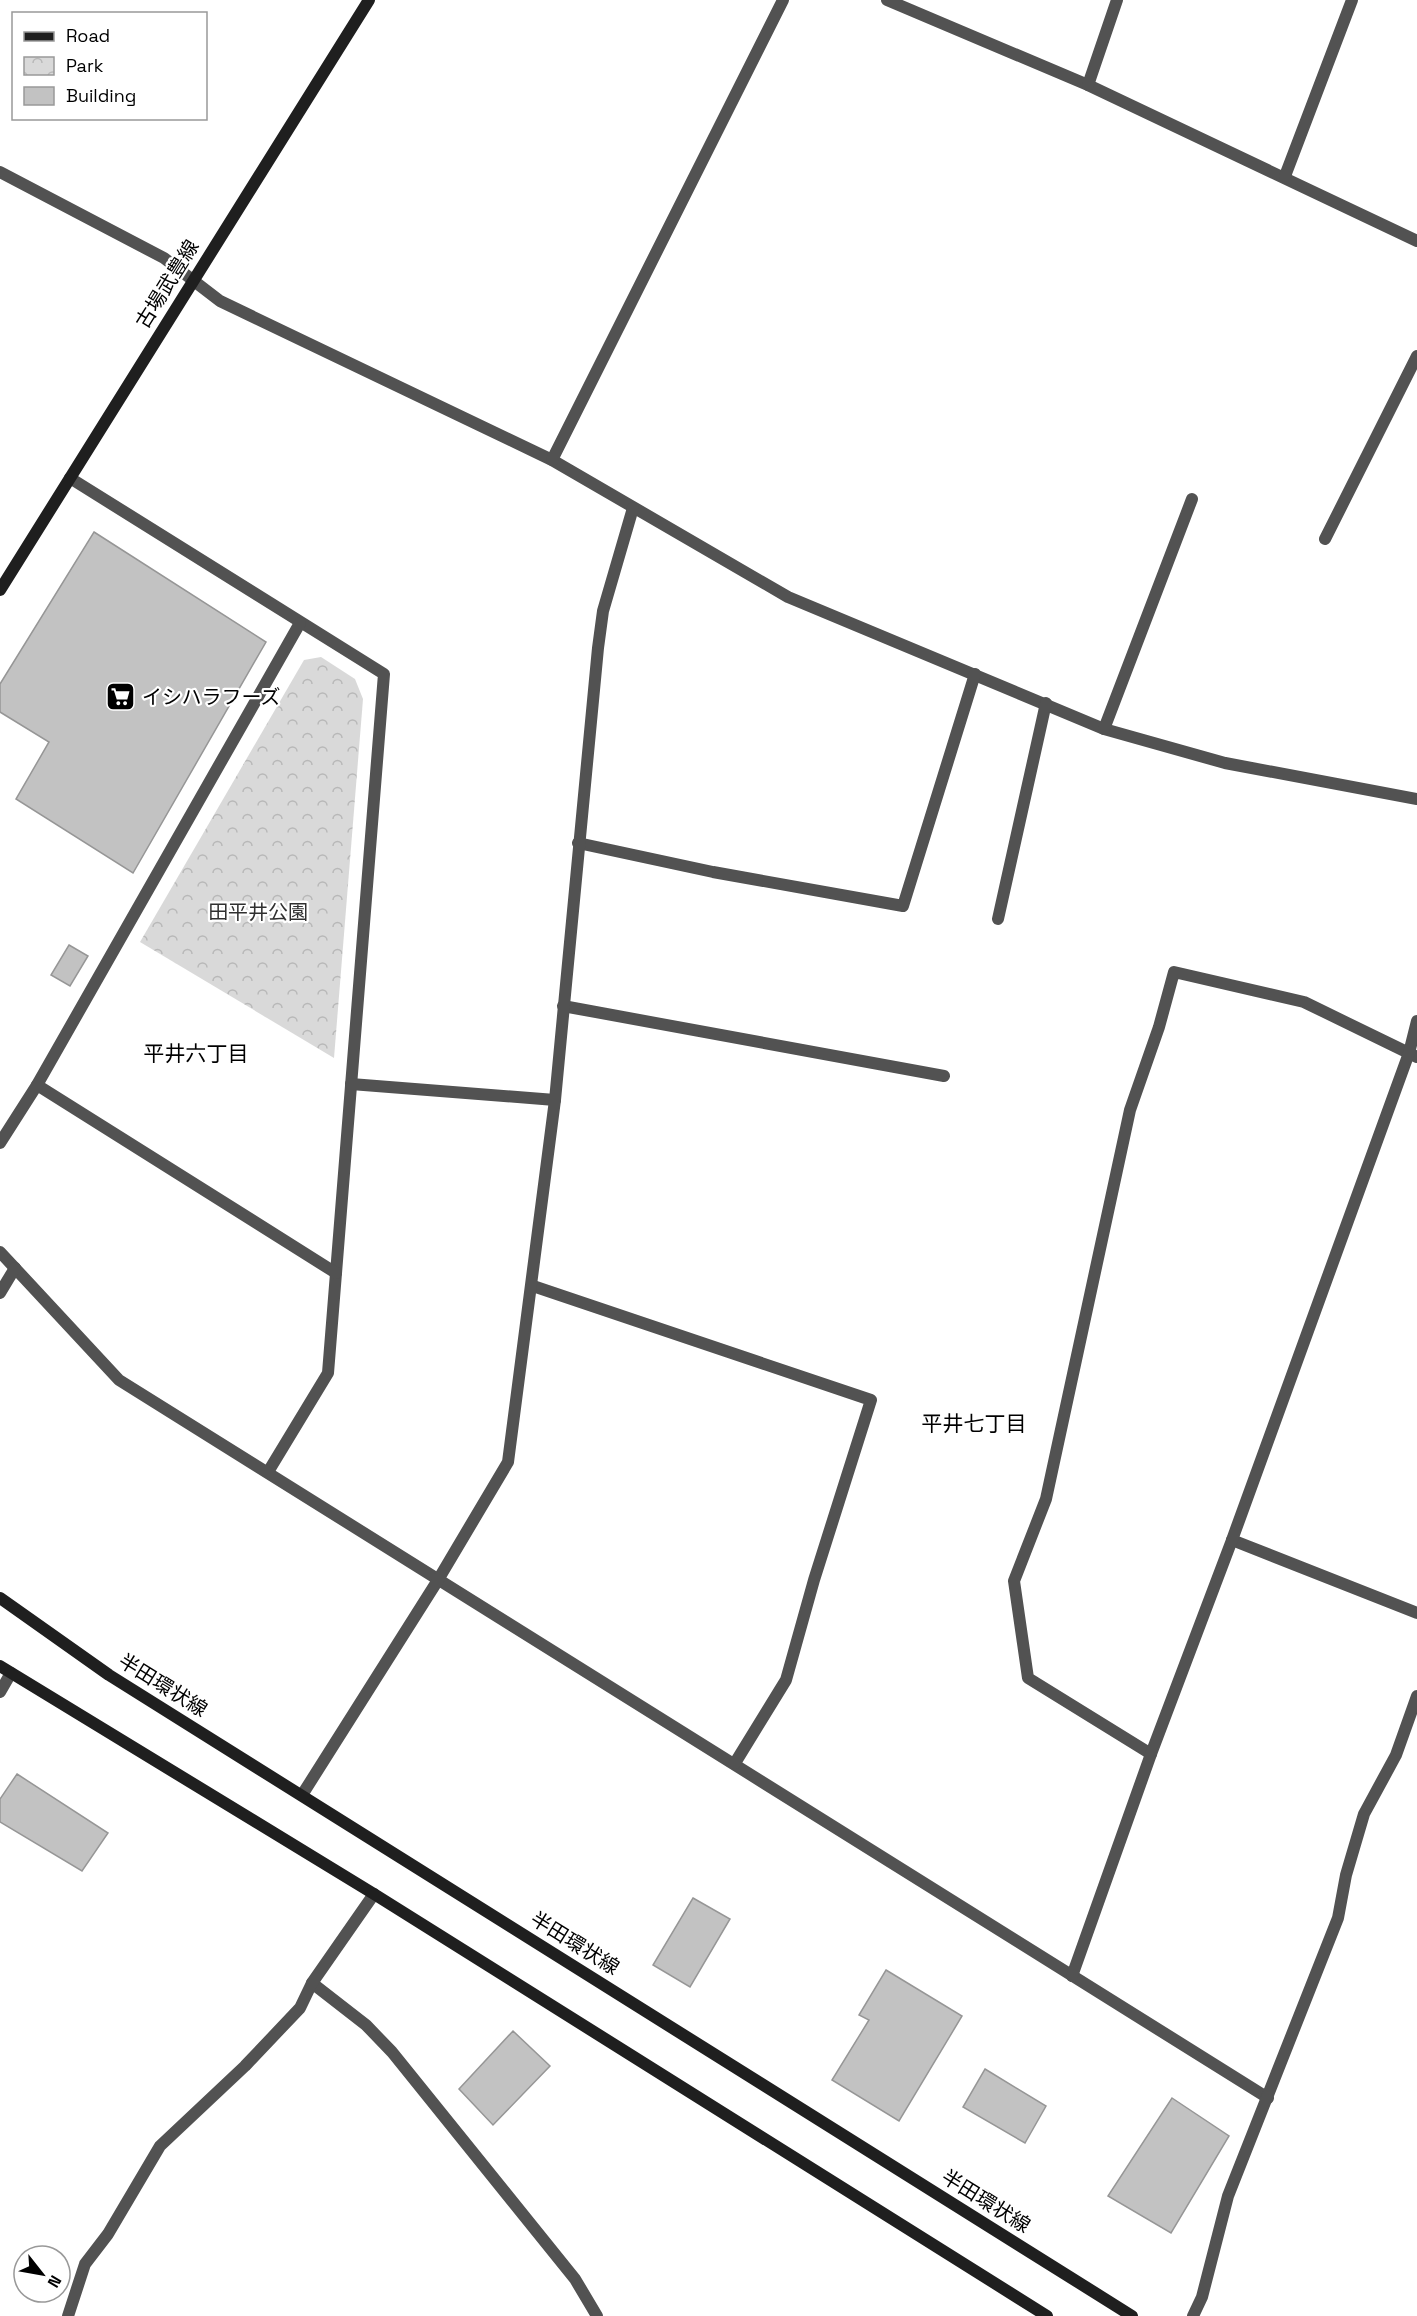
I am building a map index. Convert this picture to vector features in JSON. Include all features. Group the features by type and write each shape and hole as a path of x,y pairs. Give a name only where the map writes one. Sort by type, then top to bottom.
{"main road":[{"name":"古場武豊線","path":"0,590 192,279 369,0"},
{"name":"半田環状線","path":"0,1598 110,1675 1132,2316"},
{"path":"0,1666 374,1894 1047,2316"}],"street":[{"path":"552,459 783,0"},
{"path":"887,0 1088,85 1285,176 1417,241"},
{"path":"1088,85 1117,0"},
{"path":"1285,176 1352,0"},
{"path":"0,172 164,258 220,301 552,459 788,597 1104,729 1225,764 1417,799"},
{"path":"1325,539 1417,356"},
{"path":"70,478 384,674 328,1373 268,1472"},
{"path":"1104,729 1192,499"},
{"path":"302,1796 438,1580 508,1462 533,1286 555,1100 578,843 603,611 633,508"},
{"path":"0,1143 37,1085 300,623"},
{"path":"578,843 713,872 903,906 975,674"},
{"path":"998,919 1046,703"},
{"path":"1151,1754 1028,1678 1014,1581 1046,1499 1130,1110 1159,1027 1174,972 1304,1002 1413,1055"},
{"path":"563,1006 944,1076"},
{"path":"1072,1976 1151,1754 1413,1055 1417,1021"},
{"path":"351,1084 555,1100"},
{"path":"37,1085 336,1273"},
{"path":"0,1252 119,1380 1268,2098"},
{"path":"0,1293 15,1268"},
{"path":"533,1286 871,1400 814,1580 786,1680 735,1763"},
{"path":"1232,1540 1417,1613"},
{"path":"0,1692 11,1673"},
{"path":"1193,2316 1202,2297 1228,2196 1338,1918 1346,1875 1364,1814 1396,1755 1417,1696"},
{"path":"68,2316 85,2264 108,2234 160,2146 245,2066 300,2008 312,1983 374,1894"},
{"path":"312,1983 366,2025 392,2052 575,2279 597,2316"}],"green space":[{"name":"田平井公園","path":"321,657 355,679 363,699 334,1058 140,942 304,660"}],"building":[{"path":"94,532 266,642 133,873 16,799 49,742 0,712 0,684"},
{"path":"69,945 88,956 70,986 51,975"},
{"path":"17,1774 108,1833 82,1871 0,1822 0,1799"},
{"path":"693,1898 730,1919 690,1987 653,1965"},
{"path":"886,1970 962,2016 899,2121 832,2080 869,2020 859,2015"},
{"path":"513,2031 550,2066 493,2125 459,2089"},
{"path":"985,2069 1046,2106 1025,2143 963,2107"},
{"path":"1172,2098 1229,2136 1171,2233 1108,2196"}],"place":[{"name":"イシハラフーズ","path":"121,697"}],"district":[{"name":"平井六丁目","path":"196,1054"},
{"name":"平井七丁目","path":"974,1424"}]}
